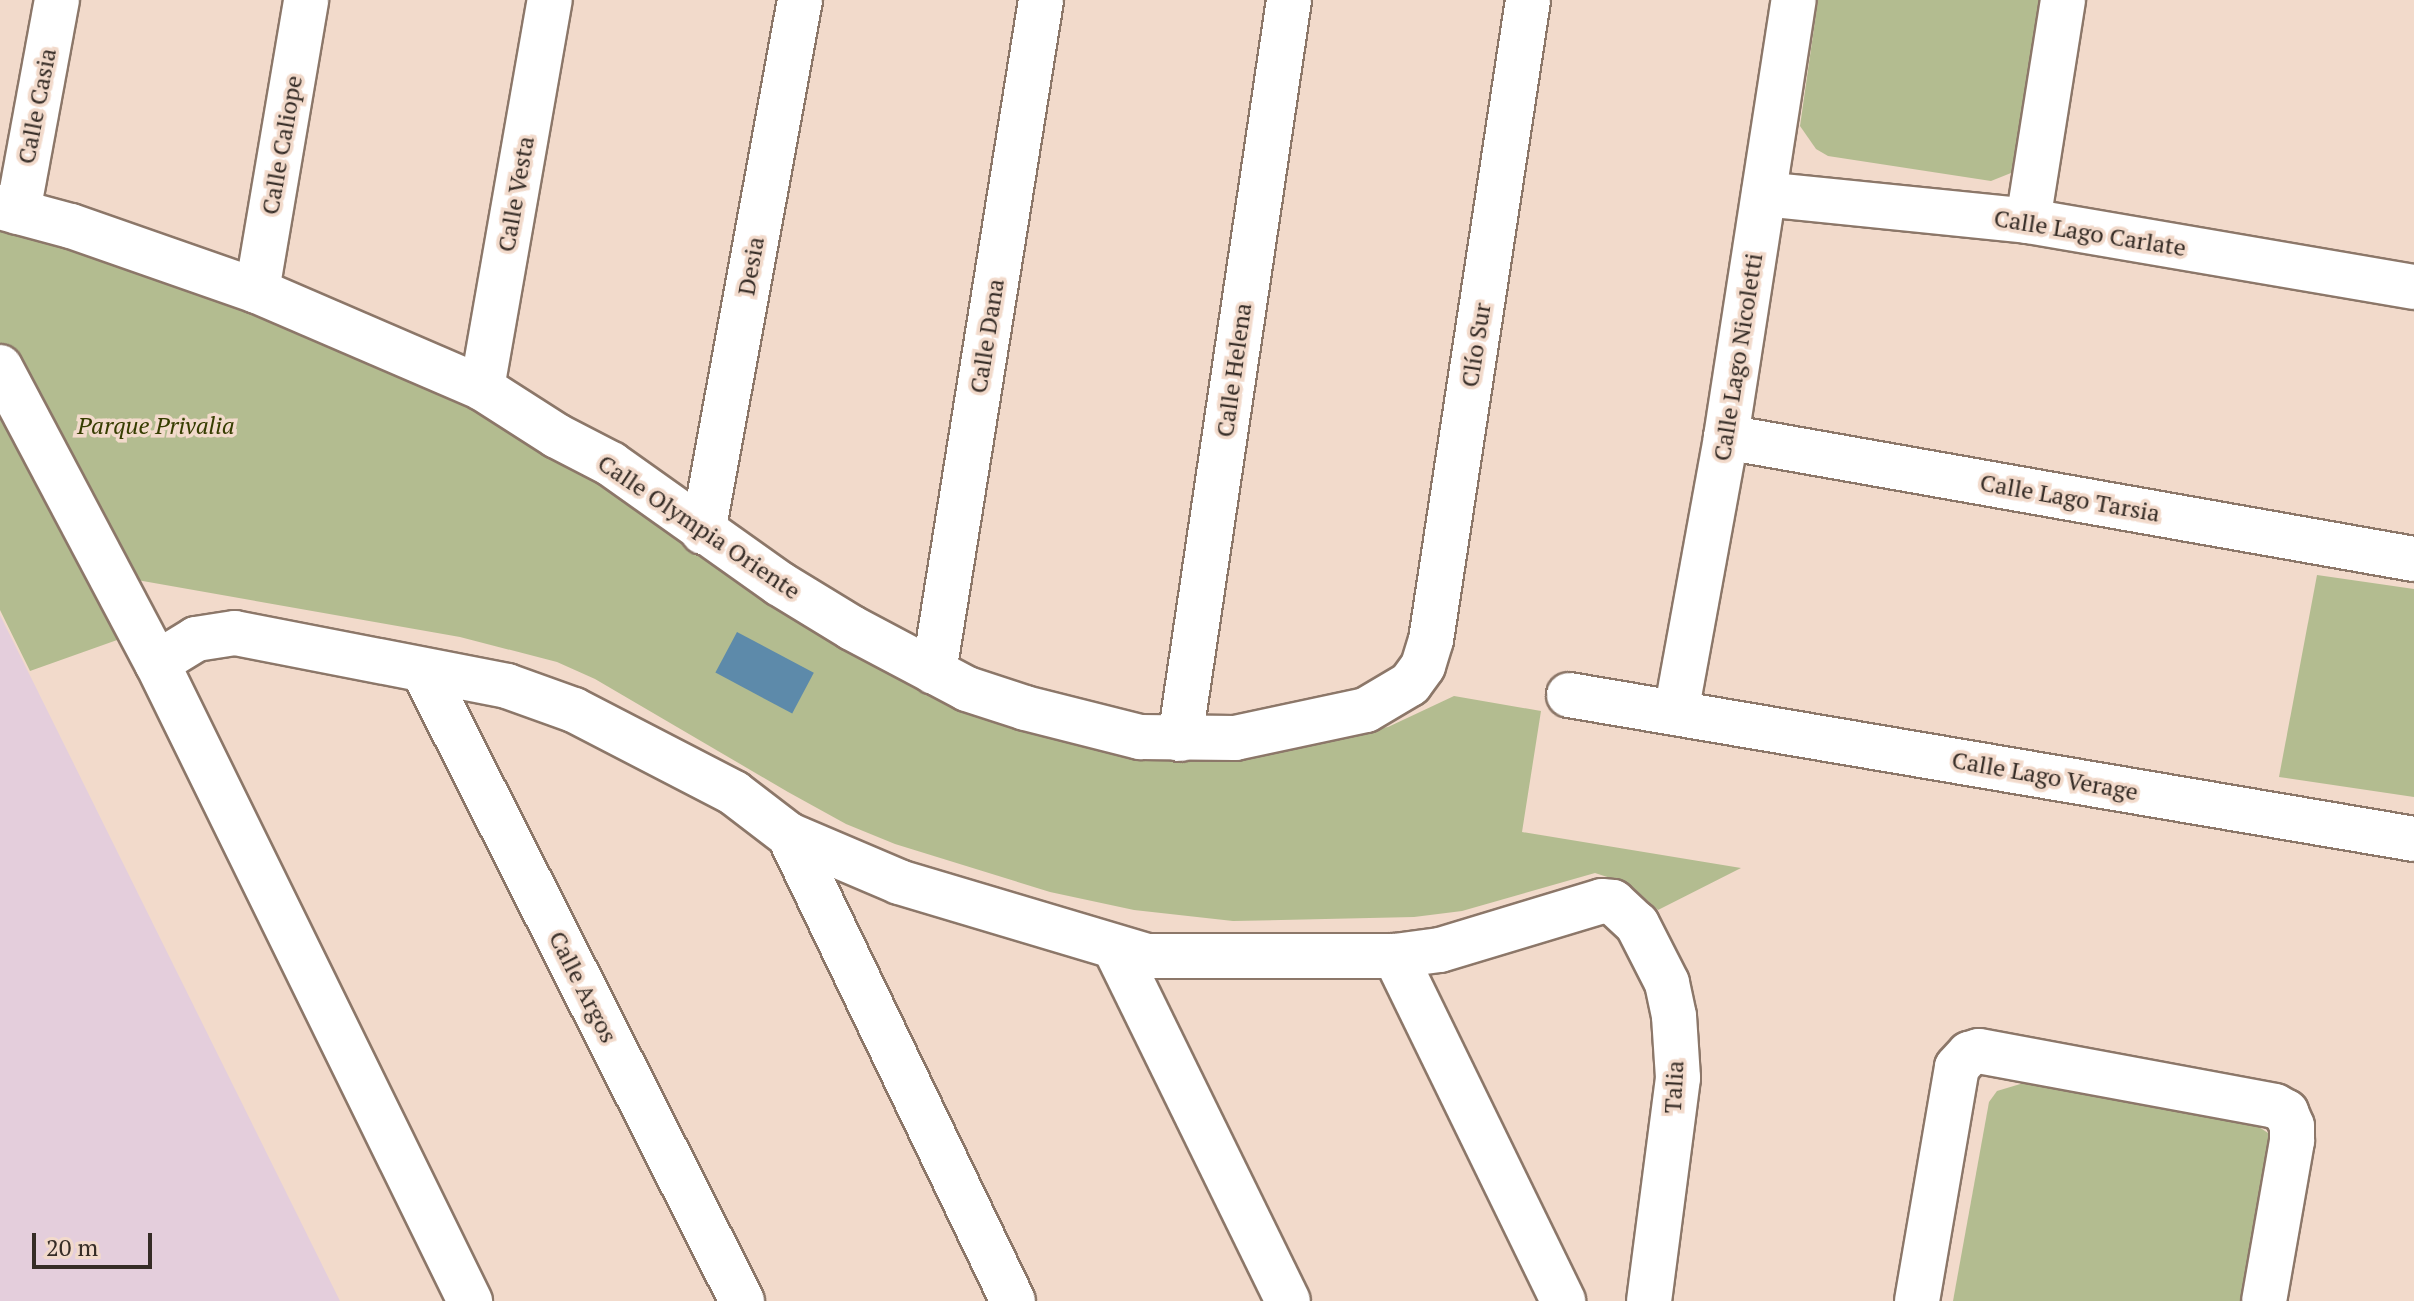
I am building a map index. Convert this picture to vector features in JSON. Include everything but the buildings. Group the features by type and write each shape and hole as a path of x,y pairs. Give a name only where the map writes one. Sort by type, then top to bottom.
{"street":[{"name":"Calle Casia","path":"9,209 57,0"},
{"name":"Calle Caliope","path":"257,291 306,0"},
{"name":"Calle Vesta","path":"482,388 550,0"},
{"name":"Desia","path":"703,532 800,0"},
{"name":"Calle Dana","path":"934,672 1041,0"},
{"name":"Calle Helena","path":"1180,739 1289,0"},
{"name":"Clío Sur","path":"1410,684 1423,666 1431,640 1528,0"},
{"name":"Calle Lago Nicoletti","path":"1676,713 1726,437 1794,0"},
{"path":"2028,221 2063,0"},
{"name":"Calle Lago Carlate","path":"1764,194 2028,221 2414,287"},
{"name":"Calle Olympia Oriente","path":"9,209 71,226 257,291 482,388 557,436 611,464 668,502 703,532 852,628 967,689 1025,708 1140,737 1180,739 1235,738 1323,722 1366,710 1410,684"},
{"path":"0,367 157,663 470,1301"},
{"name":"Calle Lago Tarsia","path":"1726,437 2414,559"},
{"path":"157,663 196,639 235,633 507,686 574,710 734,793 789,835 899,882 1115,948 1148,956 1395,956 1563,1301"},
{"name":"Calle Argos","path":"424,672 742,1301"},
{"name":"Calle Lago Verage","path":"1569,695 2414,839"},
{"path":"789,835 1013,1301"},
{"name":"Talia","path":"1395,956 1440,950 1602,901 1623,908 1637,924 1667,983 1674,1016 1678,1078 1649,1301"},
{"path":"1115,948 1288,1301"},
{"path":"1917,1301 1957,1067 1969,1054 1979,1051 2275,1106 2286,1112 2292,1126 2292,1141 2264,1301"}],"shaded area":[{"path":"0,615 340,1301 0,1301"}],"green space":[{"path":"1818,0 2044,0 2016,171 1991,181 1828,156 1816,149 1800,126"},
{"name":"Parque Privalia","path":"0,216 466,392 1007,710 1348,734 1388,727 1454,696 1541,711 1522,832 1741,868 1658,910 1629,884 1595,873 1462,911 1414,917 1233,921 1134,910 1050,892 895,844 846,824 595,679 557,662 460,637 137,580 134,634 30,671 0,610"},
{"path":"2317,575 2414,589 2414,797 2279,777"},
{"path":"2027,1082 2259,1127 2271,1135 2246,1301 1953,1301 1989,1102 1997,1091"}],"water":[{"path":"737,632 814,673 792,713 715,673"}]}
